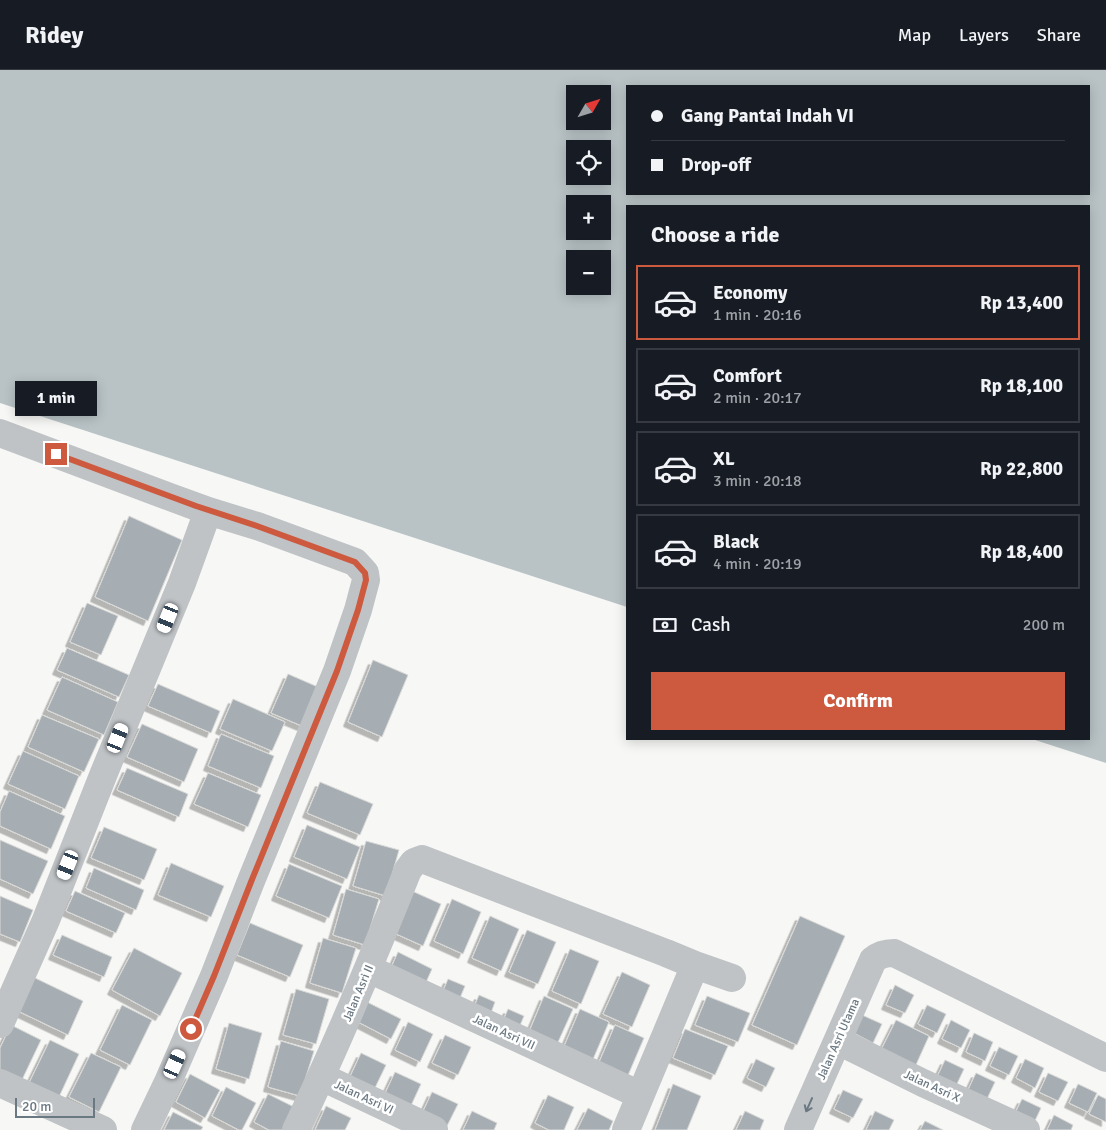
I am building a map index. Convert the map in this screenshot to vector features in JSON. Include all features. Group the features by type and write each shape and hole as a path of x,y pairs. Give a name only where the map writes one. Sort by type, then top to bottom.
{"street":[{"path":"0,433 208,511 257,526 355,562 365,573 366,580 358,610 333,680 214,976 145,1130"},
{"path":"0,1024 46,920 182,583 208,511"},
{"name":"Jalan Asri II","path":"296,1130 322,1077 369,969 408,870 414,862 422,859 666,953 695,966"},
{"name":"Jalan Asri Utama","path":"798,1130 873,960 884,953 894,953 1106,1058"},
{"path":"626,1130 695,966 732,978"},
{"name":"Jalan Asri VII","path":"369,969 640,1095"},
{"name":"Jalan Asri X","path":"838,1041 923,1083 1026,1130"},
{"name":"Jalan Asri VI","path":"322,1077 434,1130"},
{"path":"0,1083 103,1130"}],"shaded area":[{"path":"0,70 1106,70 1106,763 1035,740 1090,740 1090,205 626,205 626,607 0,403"}],"building":[{"path":"129,516 182,540 148,621 95,597"},
{"path":"87,603 118,616 101,655 70,642"},
{"path":"67,648 129,675 119,697 57,670"},
{"path":"373,660 408,675 382,737 348,722"},
{"path":"288,674 318,687 302,726 271,713"},
{"path":"62,677 118,702 104,735 47,710"},
{"path":"158,684 220,711 211,733 148,706"},
{"path":"233,699 285,722 272,751 220,729"},
{"path":"42,715 99,739 84,772 28,747"},
{"path":"142,724 198,749 184,782 127,757"},
{"path":"221,734 274,756 261,788 208,766"},
{"path":"23,751 79,776 65,809 8,784"},
{"path":"127,768 188,794 179,817 117,790"},
{"path":"208,773 261,795 248,827 194,804"},
{"path":"320,782 373,804 360,835 307,813"},
{"path":"9,791 65,816 51,849 0,826 0,812"},
{"path":"307,825 360,847 347,879 294,857"},
{"path":"104,827 157,849 144,880 91,858"},
{"path":"0,840 48,861 33,894 0,879"},
{"path":"366,841 399,850 386,896 353,886"},
{"path":"171,863 224,886 211,917 158,895"},
{"path":"289,864 342,886 329,918 276,896"},
{"path":"94,868 144,890 136,910 86,888"},
{"path":"346,889 379,899 365,945 333,935"},
{"path":"75,891 125,913 116,933 66,911"},
{"path":"412,891 441,904 423,946 394,933"},
{"path":"0,896 33,910 20,942 0,934"},
{"path":"452,899 481,912 463,954 434,941"},
{"path":"490,916 519,929 501,971 472,958"},
{"path":"800,916 845,936 797,1045 752,1025"},
{"path":"250,923 303,945 290,977 237,955"},
{"path":"527,930 556,942 538,984 509,972"},
{"path":"62,935 112,957 104,977 53,955"},
{"path":"323,938 356,948 342,993 310,983"},
{"path":"134,948 182,973 160,1016 112,990"},
{"path":"570,949 599,961 581,1004 552,991"},
{"path":"398,952 432,969 423,989 389,972"},
{"path":"622,972 650,985 632,1027 603,1014"},
{"path":"33,977 83,1001 68,1035 18,1011"},
{"path":"448,979 465,986 457,1005 440,998"},
{"path":"895,985 914,995 905,1013 886,1005"},
{"path":"296,989 329,999 316,1044 283,1035"},
{"path":"479,995 495,1002 488,1021 471,1014"},
{"path":"544,996 573,1009 554,1051 526,1039"},
{"path":"707,996 750,1013 738,1042 695,1025"},
{"path":"367,1002 401,1019 391,1039 358,1022"},
{"path":"122,1005 152,1020 130,1065 100,1050"},
{"path":"927,1005 946,1014 937,1033 918,1024"},
{"path":"508,1009 524,1016 516,1035 500,1028"},
{"path":"580,1009 609,1022 591,1064 562,1051"},
{"path":"862,1015 882,1024 873,1043 854,1033"},
{"path":"896,1020 929,1036 915,1067 881,1050"},
{"path":"951,1020 970,1030 961,1048 942,1039"},
{"path":"408,1022 433,1034 420,1062 395,1050"},
{"path":"229,1023 262,1033 249,1079 216,1069"},
{"path":"11,1025 41,1040 20,1084 0,1075 0,1048"},
{"path":"615,1025 644,1038 626,1080 597,1067"},
{"path":"685,1029 728,1046 715,1075 673,1058"},
{"path":"974,1033 993,1042 985,1061 966,1052"},
{"path":"445,1035 471,1047 458,1075 432,1063"},
{"path":"50,1040 79,1054 58,1099 28,1085"},
{"path":"281,1041 314,1051 300,1096 268,1087"},
{"path":"999,1047 1018,1056 1009,1075 990,1066"},
{"path":"91,1053 121,1067 99,1112 69,1097"},
{"path":"361,1053 386,1065 373,1092 348,1081"},
{"path":"756,1059 775,1068 766,1087 747,1078"},
{"path":"1025,1059 1044,1068 1035,1088 1016,1078"},
{"path":"945,1060 964,1069 955,1088 936,1079"},
{"path":"395,1072 421,1084 408,1112 382,1100"},
{"path":"976,1073 995,1082 986,1101 967,1092"},
{"path":"1048,1073 1068,1082 1058,1101 1039,1092"},
{"path":"190,1074 220,1090 205,1118 176,1102"},
{"path":"673,1084 701,1096 687,1130 655,1130"},
{"path":"1078,1084 1097,1093 1088,1112 1069,1103"},
{"path":"226,1087 256,1103 242,1130 212,1116"},
{"path":"843,1090 863,1099 853,1118 834,1109"},
{"path":"432,1092 458,1104 445,1130 419,1120"},
{"path":"268,1094 298,1109 287,1130 269,1130 254,1122"},
{"path":"548,1095 574,1107 564,1130 549,1130 535,1123"},
{"path":"1098,1095 1106,1099 1106,1122 1089,1114"},
{"path":"1022,1099 1041,1108 1032,1127 1013,1117"},
{"path":"326,1106 351,1118 345,1130 315,1130"},
{"path":"588,1108 613,1121 609,1130 577,1130"},
{"path":"472,1111 497,1123 494,1130 463,1130"},
{"path":"745,1111 764,1120 760,1130 736,1130"},
{"path":"875,1111 894,1120 889,1130 866,1130"},
{"path":"173,1112 203,1127 201,1130 164,1130"},
{"path":"1054,1115 1073,1125 1071,1130 1047,1130"},
{"path":"925,1121 943,1130 920,1130"}],"route":[{"path":"56,454 208,511 257,526 355,562 365,573 366,580 358,610 337,671 191,1029"}]}
